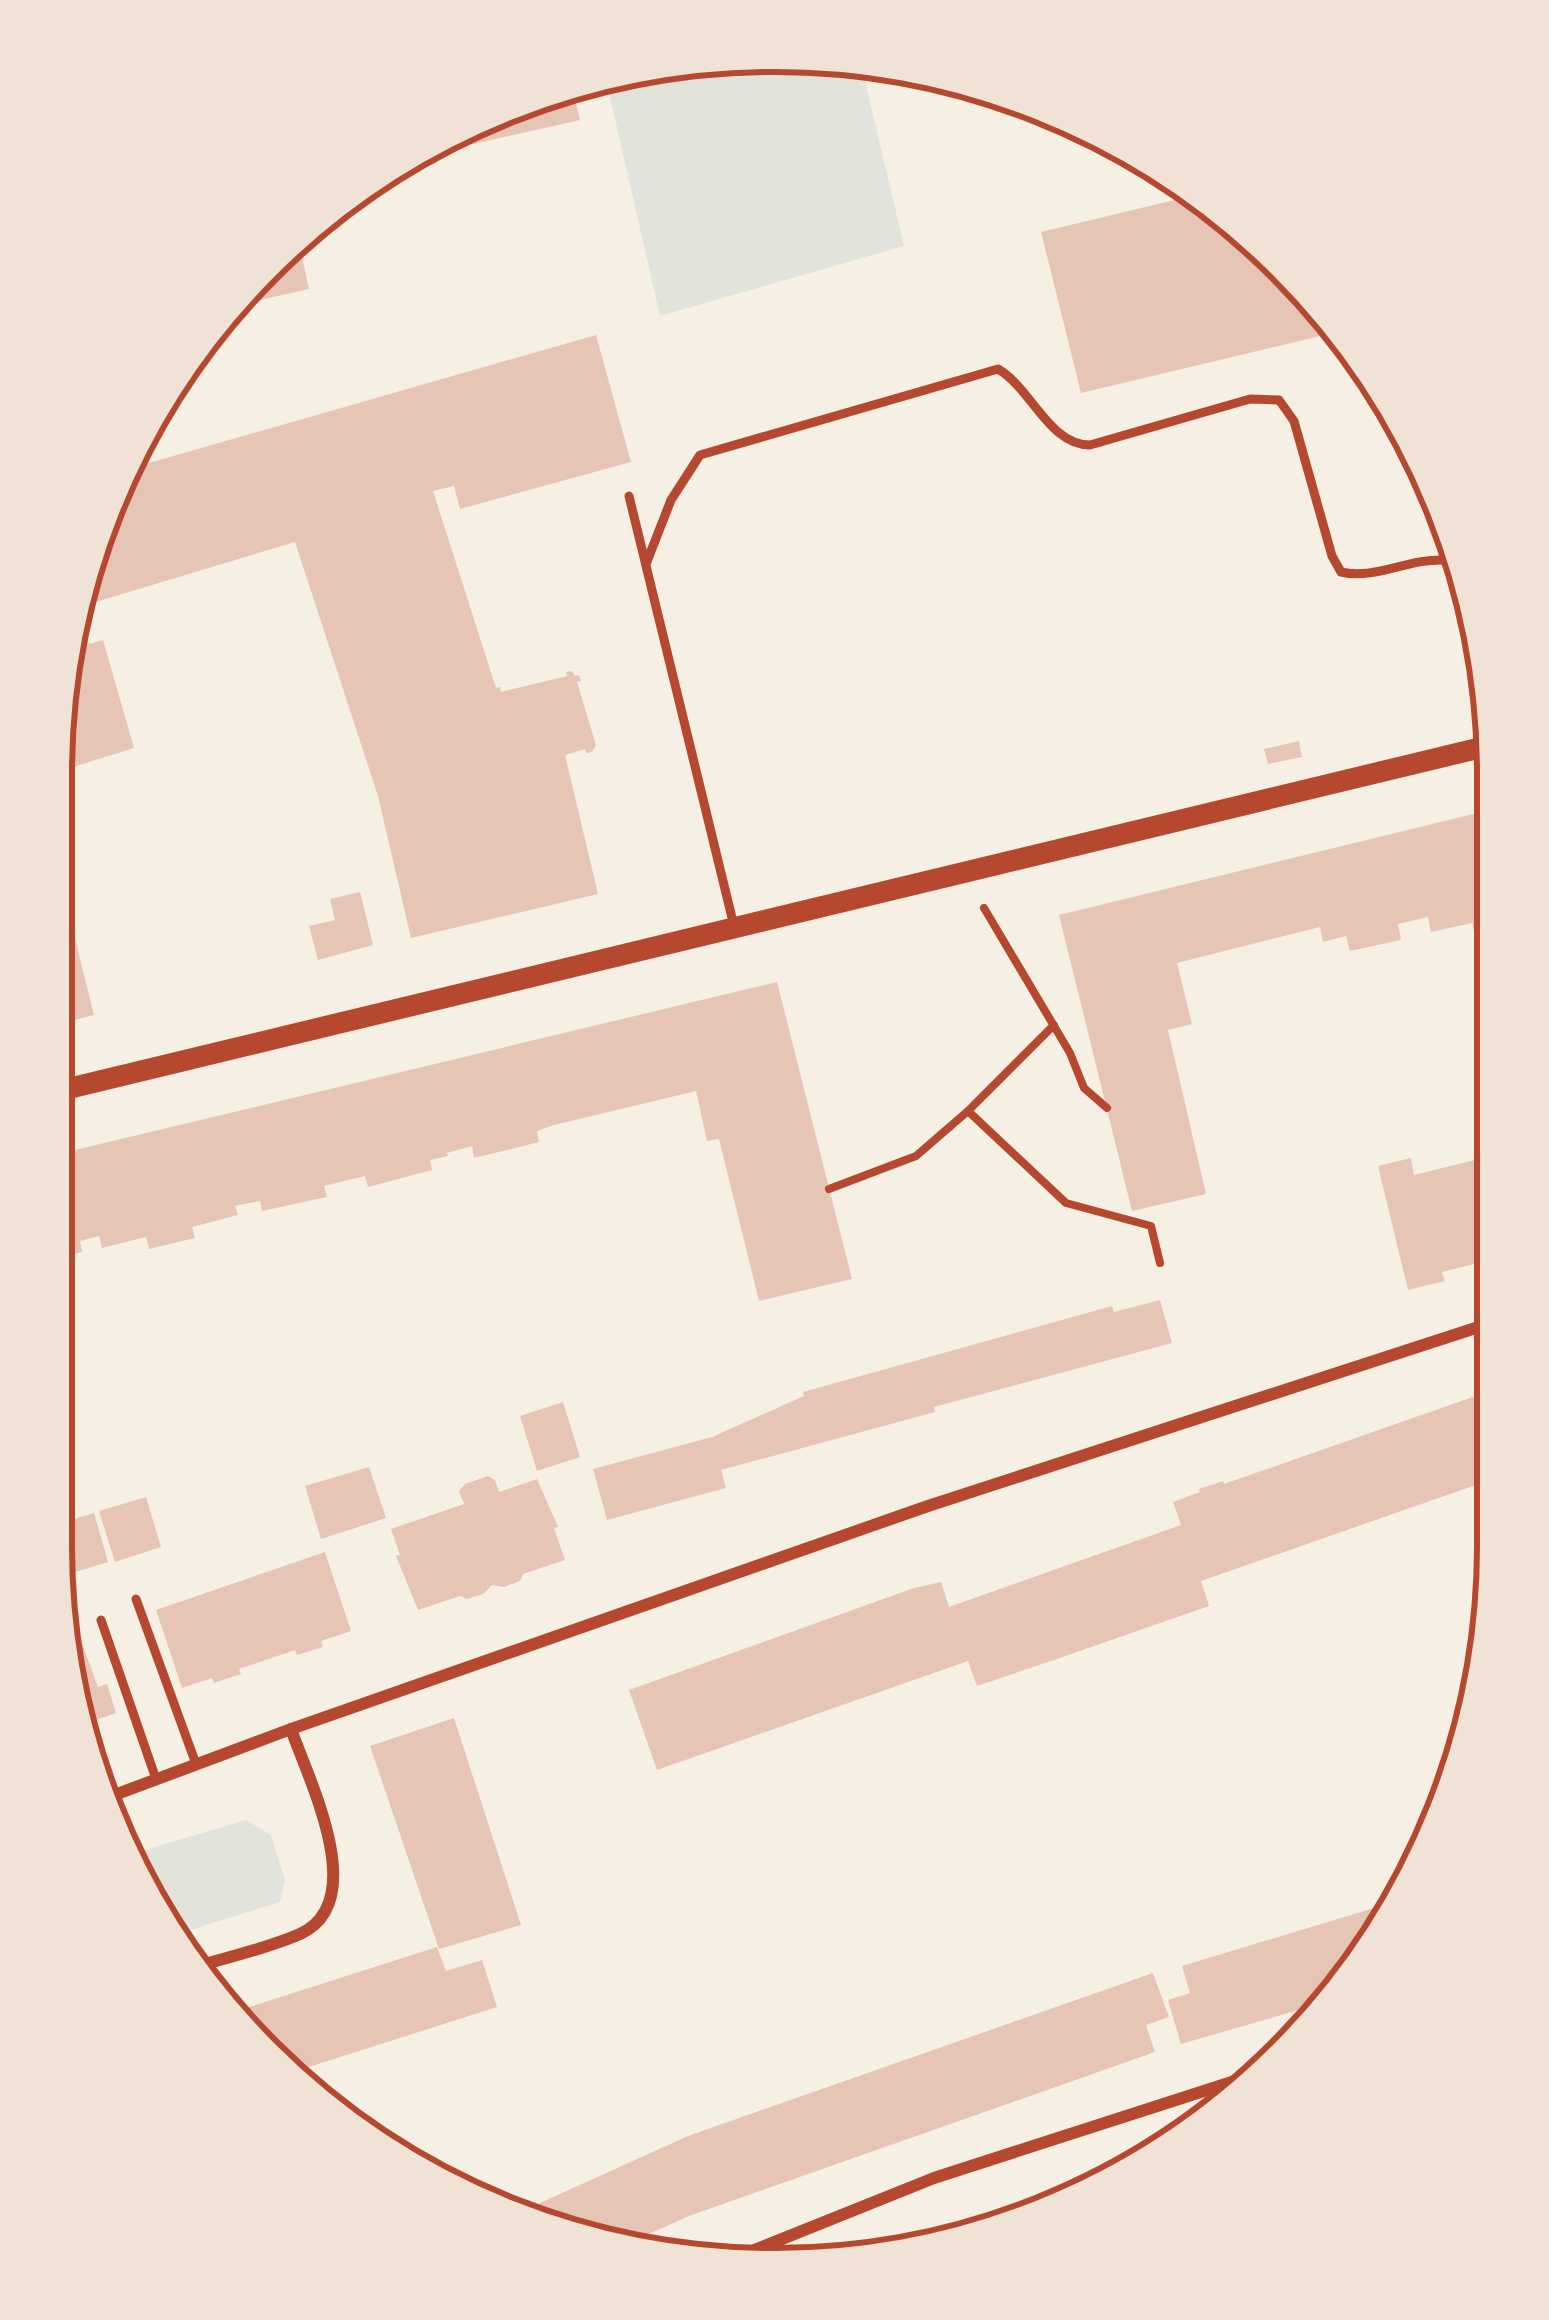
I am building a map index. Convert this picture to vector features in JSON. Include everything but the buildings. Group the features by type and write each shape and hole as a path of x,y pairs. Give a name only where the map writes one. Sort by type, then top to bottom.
{"street":[{"path":"72,1088 1476,749"},
{"path":"117,1793 928,1506 1477,1328"},
{"path":"209,1963 305,1933 332,1902 335,1862 291,1729"},
{"path":"761,2247 934,2178 1226,2084"}],"lane":[{"path":"646,564 671,500 700,454 998,369 1014,378 1060,435 1077,445 1250,399 1280,400 1294,422 1332,556 1341,572 1360,576 1443,560"},
{"path":"629,496 734,926"},
{"path":"136,1599 196,1764"},
{"path":"101,1620 156,1778"}],"path":[{"path":"962,871 1054,1025 1084,1088 1107,1108"},
{"path":"829,1189 916,1156 1054,1025"},
{"path":"968,1111 1066,1203 1151,1226 1160,1263"}],"shaded area":[{"path":"729,74 864,78 904,246 660,316 609,92"},
{"path":"246,1820 271,1835 285,1880 280,1902 187,1931 142,1851"}]}
